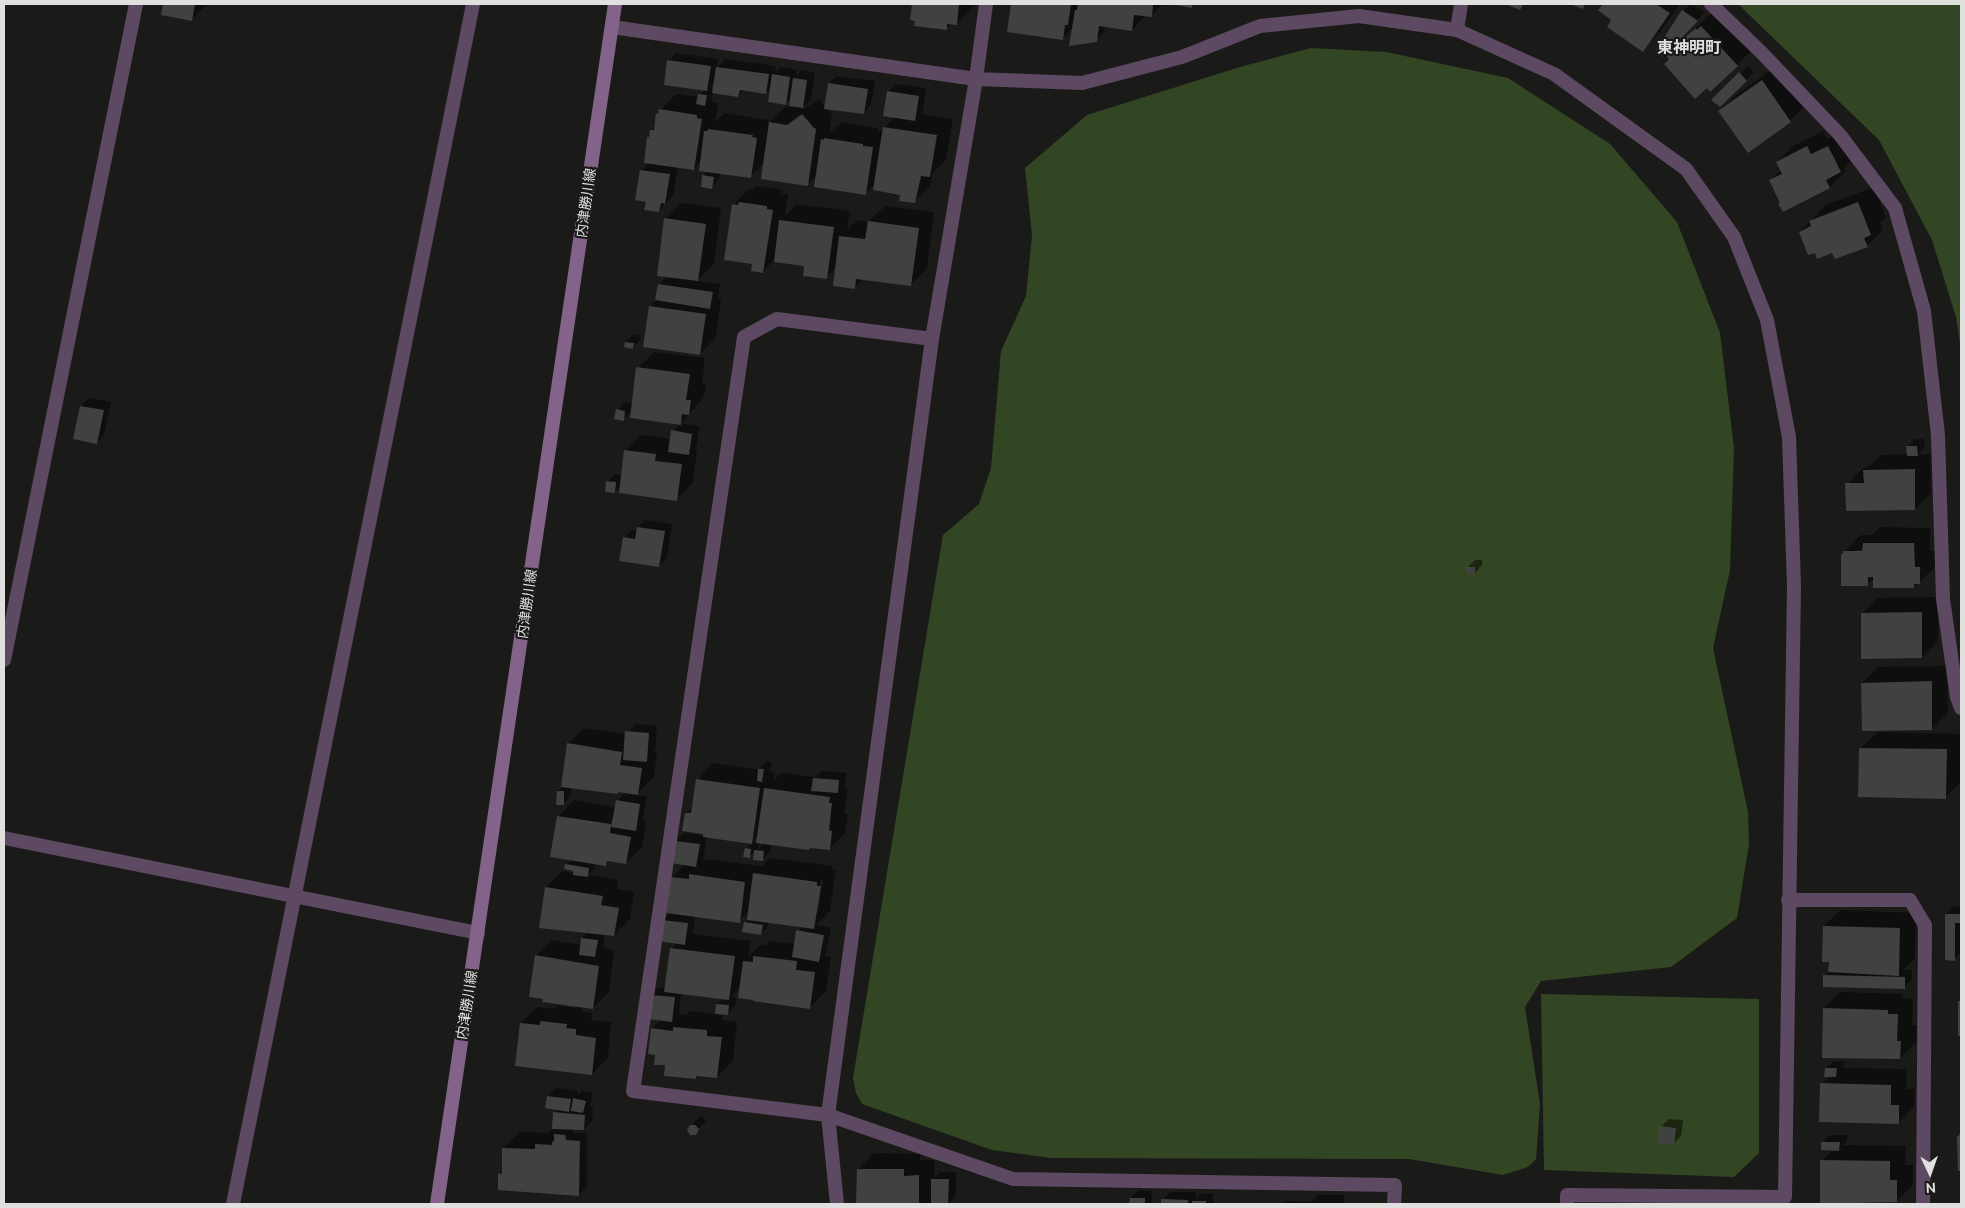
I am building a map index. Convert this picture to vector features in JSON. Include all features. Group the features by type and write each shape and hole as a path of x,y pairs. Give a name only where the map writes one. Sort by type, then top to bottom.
{"main road":[{"name":"内津勝川線","path":"437,1204 615,4"}],"street":[{"path":"4,660 136,4"},
{"path":"233,1204 473,4"},
{"path":"836,1204 828,1115 932,340 976,80 986,4"},
{"path":"1458,30 1461,4"},
{"path":"1711,4 1761,52 1840,135 1895,208 1924,311 1938,435 1943,599 1957,697 1961,708"},
{"path":"612,26 976,80 1082,83 1182,57 1260,26 1359,16 1458,30 1554,74 1686,169 1734,237 1767,320 1790,447 1794,586 1785,1197 1567,1195 1567,1204"},
{"path":"932,340 777,319 744,337 634,1091 828,1115 1013,1179 1395,1185 1394,1204"},
{"path":"4,838 478,933"},
{"path":"1788,900 1910,900 1924,925 1923,1204"}],"green space":[{"path":"1738,4 1961,4 1961,350 1956,317 1932,240 1879,140"},
{"path":"1311,48 1386,52 1508,78 1610,144 1677,222 1720,333 1734,448 1730,570 1713,648 1748,812 1749,844 1737,918 1671,967 1541,981 1525,1007 1540,1104 1536,1159 1528,1167 1503,1175 1409,1159 1052,1158 992,1150 862,1104 856,1093 853,1078 943,535 979,504 991,468 1001,351 1026,296 1032,235 1025,168 1087,115 1240,67"},
{"path":"1541,994 1759,999 1759,1153 1734,1177 1544,1170"}],"building":[{"path":"163,4 195,4 192,21 161,15"},
{"path":"912,4 959,4 957,25 947,24 947,30 914,26 915,21 910,20"},
{"path":"1011,4 1071,4 1068,25 1065,25 1063,40 1007,32"},
{"path":"1078,4 1153,4 1152,17 1134,15 1132,31 1099,26 1097,42 1069,46 1075,10 1077,10"},
{"path":"1172,4 1192,4 1192,8"},
{"path":"1505,4 1523,4 1520,10"},
{"path":"1570,4 1585,4 1583,9"},
{"path":"1603,4 1656,4 1670,13 1643,52 1607,27 1611,20 1598,10"},
{"path":"1682,10 1698,21 1663,57 1656,50"},
{"path":"1701,26 1738,66 1710,92 1707,88 1695,99 1664,64 1669,60 1666,54 1696,28 1697,30"},
{"path":"667,60 711,66 707,91 664,85"},
{"path":"716,67 769,74 766,94 740,90 738,97 712,93"},
{"path":"1739,72 1747,81 1720,107 1711,100"},
{"path":"772,74 790,77 786,105 768,102"},
{"path":"793,78 807,80 803,108 789,106"},
{"path":"1762,80 1791,122 1748,153 1718,111"},
{"path":"828,83 868,89 864,114 824,109"},
{"path":"887,91 919,96 915,121 883,116"},
{"path":"698,94 707,95 705,106 696,104"},
{"path":"659,109 697,115 697,118 702,119 694,170 644,163 647,137 649,137 650,130 654,130 656,113 658,114"},
{"path":"802,114 816,129 808,186 761,179 769,122 787,125"},
{"path":"883,127 937,135 930,177 921,176 915,203 899,201 900,195 873,190"},
{"path":"708,129 753,135 752,137 757,138 751,178 699,171 704,131"},
{"path":"824,138 873,147 866,195 814,187 821,139 824,140"},
{"path":"1807,146 1811,154 1828,146 1841,172 1826,180 1830,188 1783,212 1769,180 1782,174 1776,162"},
{"path":"640,170 670,174 665,204 661,203 659,212 644,210 646,202 635,200"},
{"path":"702,175 714,177 712,189 701,187"},
{"path":"739,202 767,206 767,209 773,210 763,273 751,271 752,264 724,260 732,204 738,205"},
{"path":"1858,202 1871,235 1864,238 1868,247 1835,259 1832,253 1817,259 1815,253 1808,255 1799,232 1811,226 1809,221"},
{"path":"664,218 706,224 698,281 657,276"},
{"path":"779,220 834,227 827,279 803,276 804,266 774,262"},
{"path":"868,221 919,228 911,286 856,279 855,289 833,286 839,236 865,239"},
{"path":"658,284 713,292 710,309 655,300"},
{"path":"649,306 706,314 700,355 643,347"},
{"path":"625,342 634,343 633,349 624,347"},
{"path":"636,367 690,374 686,400 691,400 689,415 682,414 681,425 630,418"},
{"path":"80,406 104,410 97,444 73,439"},
{"path":"616,409 625,411 624,421 614,419"},
{"path":"671,430 692,434 689,455 668,452"},
{"path":"1906,446 1917,446 1918,456 1907,456"},
{"path":"624,450 656,454 655,461 682,464 677,501 619,493"},
{"path":"1915,469 1915,510 1846,511 1845,483 1864,483 1863,470"},
{"path":"606,481 616,482 615,493 605,492"},
{"path":"637,527 665,531 659,567 619,561 623,537 635,539"},
{"path":"1863,543 1914,543 1915,567 1920,567 1920,584 1914,584 1914,588 1873,588 1873,577 1868,577 1868,586 1841,586 1841,554 1843,554 1843,551 1862,551"},
{"path":"1465,567 1475,567 1475,574 1466,574"},
{"path":"1922,612 1922,658 1861,659 1861,613"},
{"path":"1932,681 1932,730 1862,731 1861,683"},
{"path":"625,731 649,733 647,762 623,760"},
{"path":"567,743 622,752 620,765 642,768 638,795 561,787"},
{"path":"1859,748 1947,749 1946,799 1858,797"},
{"path":"758,769 764,769 762,782 757,781"},
{"path":"813,778 839,780 838,793 811,791"},
{"path":"696,779 760,788 752,844 703,837 703,834 682,831 685,813 691,813"},
{"path":"764,788 830,797 829,803 832,803 829,830 832,831 830,850 810,848 809,850 756,843"},
{"path":"557,791 564,791 564,805 556,805"},
{"path":"616,800 640,804 636,831 611,827"},
{"path":"557,816 611,824 610,833 631,837 626,864 607,861 606,866 550,857"},
{"path":"675,841 700,844 696,867 671,863"},
{"path":"745,848 751,849 750,858 743,857"},
{"path":"754,850 764,851 763,861 753,860"},
{"path":"565,864 589,868 588,877 573,875 573,871 564,869"},
{"path":"753,873 817,882 817,886 821,886 814,929 747,920"},
{"path":"689,874 745,882 740,923 666,913 670,877 689,879"},
{"path":"545,887 603,896 601,905 619,908 614,936 539,928"},
{"path":"1945,914 1961,914 1961,923 1955,923 1955,961 1945,960"},
{"path":"662,920 688,923 685,945 659,941"},
{"path":"744,922 763,925 761,935 742,932"},
{"path":"1823,926 1900,928 1899,976 1828,972 1829,962 1822,962"},
{"path":"796,930 824,935 819,962 792,957"},
{"path":"581,938 598,940 595,957 579,955"},
{"path":"670,948 735,956 729,1000 664,992"},
{"path":"535,955 599,966 593,1009 542,1002 543,999 529,997"},
{"path":"753,956 797,961 796,970 815,972 810,1009 738,998 743,961 753,962"},
{"path":"1823,975 1905,977 1905,989 1823,987"},
{"path":"650,995 675,997 672,1022 648,1019"},
{"path":"1958,1001 1961,1001 1961,1036 1958,1036"},
{"path":"716,1004 729,1005 728,1015 715,1014"},
{"path":"1823,1008 1888,1010 1888,1014 1898,1014 1897,1041 1901,1041 1900,1059 1822,1058"},
{"path":"540,1021 567,1024 566,1028 576,1029 576,1035 596,1038 592,1075 515,1066 520,1023 540,1025"},
{"path":"673,1027 707,1030 707,1036 722,1037 717,1078 696,1076 696,1079 664,1076 665,1065 654,1065 655,1055 648,1054 651,1028 673,1031"},
{"path":"1825,1068 1837,1068 1836,1077 1824,1077"},
{"path":"1820,1083 1891,1085 1891,1105 1899,1105 1899,1124 1819,1122"},
{"path":"547,1096 571,1099 569,1112 545,1108"},
{"path":"573,1098 586,1101 583,1113 571,1111"},
{"path":"553,1112 585,1115 584,1130 552,1129"},
{"path":"690,1125 695,1125 699,1129 696,1135 690,1135 687,1130"},
{"path":"1659,1126 1676,1128 1674,1145 1658,1144"},
{"path":"554,1134 565,1135 566,1140 580,1141 579,1196 498,1190 498,1173 502,1174 502,1148 535,1149 535,1144 552,1145"},
{"path":"1961,1134 1961,1171 1958,1171 1957,1136"},
{"path":"1821,1142 1840,1142 1839,1151 1821,1150"},
{"path":"1820,1160 1890,1161 1890,1180 1897,1180 1897,1202 1820,1204"},
{"path":"857,1169 904,1169 904,1176 919,1175 919,1204 856,1204"},
{"path":"931,1179 949,1179 948,1204 931,1204"},
{"path":"1130,1198 1145,1198 1145,1204 1129,1204"},
{"path":"1161,1199 1188,1200 1188,1204 1161,1204"},
{"path":"1192,1201 1206,1201 1206,1204 1192,1204"}],"district":[{"name":"東神明町","path":"1689,48"}]}
